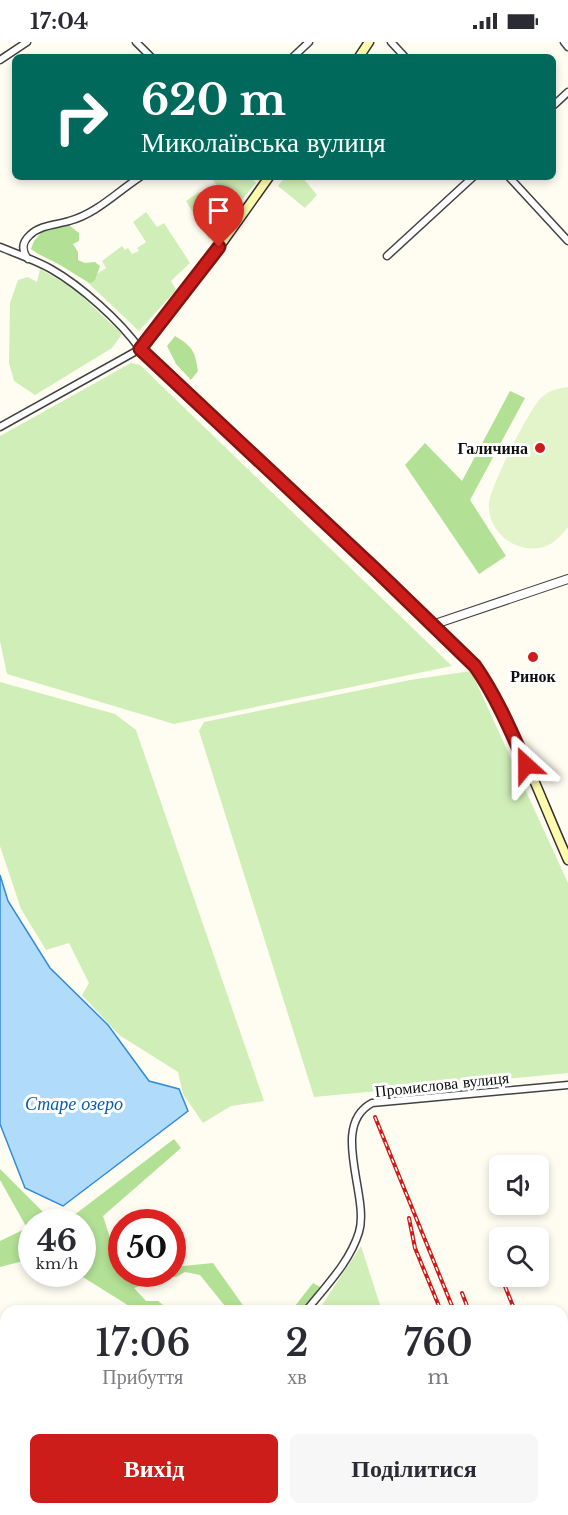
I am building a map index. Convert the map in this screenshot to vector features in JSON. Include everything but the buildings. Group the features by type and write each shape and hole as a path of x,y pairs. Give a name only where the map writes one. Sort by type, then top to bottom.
{"main road":[{"path":"263,180 205,267 140,349 475,666 485,680 510,728 568,860"}],"street":[{"path":"0,60 27,42"},
{"path":"136,42 148,54"},
{"path":"295,54 309,42"},
{"path":"391,42 402,54"},
{"path":"564,42 568,47"},
{"path":"556,103 568,92"},
{"path":"29,260 23,252 24,243 38,228 82,216 136,180"},
{"path":"387,256 470,180"},
{"path":"512,180 568,241"},
{"path":"0,247 48,268 81,291 131,336 140,349 0,427"},
{"path":"432,625 568,579"},
{"name":"Промислова вулиця","path":"311,1305 352,1252 360,1229 360,1203 352,1151 354,1124 362,1108 372,1103 568,1085"}],"green space":[{"path":"213,180 254,180 256,183 233,210"},
{"path":"283,180 304,180 317,195 305,208 278,186"},
{"path":"199,192 224,226 209,239 186,201"},
{"path":"146,212 157,227 164,223 190,263 171,281 176,290 139,331 86,281 106,268 102,261 122,246 125,250 128,248 132,254 139,251 137,248 146,242 133,222"},
{"path":"52,220 66,223 79,233 79,241 73,244 78,252 78,260 85,263 95,262 100,266 95,280 91,283 31,249 34,241"},
{"path":"40,269 72,287 122,334 112,348 35,395 14,381 9,363 10,303 18,280 28,277 37,282"},
{"path":"175,336 186,343 196,359 198,371 191,380 176,364 167,346"},
{"path":"131,363 140,365 452,666 174,724 7,674 0,641 0,436"},
{"name":"Галичина","path":"568,387 568,527 547,546 533,549 513,544 498,531 492,522 489,513 491,493 512,447 537,403 549,392"},
{"path":"510,391 525,398 470,500 506,556 479,574 405,465 425,443 462,481"},
{"path":"471,671 568,883 568,1073 314,1097 199,731 204,722 410,680"},
{"path":"0,682 115,714 136,730 264,1101 231,1106 203,1123 183,1094 178,1072 119,1035 82,995 89,983 69,943 46,950 21,909 0,846"},
{"path":"174,1139 181,1148 111,1209 108,1209 103,1216 108,1232 108,1287 137,1287 134,1288 146,1301 158,1301 163,1305 128,1305 96,1285 96,1209 82,1209"},
{"path":"0,1169 40,1209 18,1209 18,1212 0,1180"},
{"path":"18,1232 18,1262 0,1267 0,1241"},
{"path":"361,1246 380,1305 322,1305"},
{"path":"213,1263 243,1305 224,1305 200,1275 186,1272 186,1266"},
{"path":"313,1283 320,1287 306,1305 296,1305"}],"water":[{"name":"Старе озеро","path":"0,875 8,901 50,968 108,1025 149,1081 179,1089 188,1111 63,1206 25,1188 0,1124"}],"railway":[{"path":"375,1117 452,1305"},
{"path":"409,1218 415,1248 439,1305"},
{"path":"505,1287 513,1305"},
{"path":"462,1293 467,1305"}],"place":[{"name":"Галичина","path":"540,448"},
{"name":"Ринок","path":"533,657"}],"route":[{"path":"219,247 140,349 475,666 485,680 510,728 526,765"}]}
